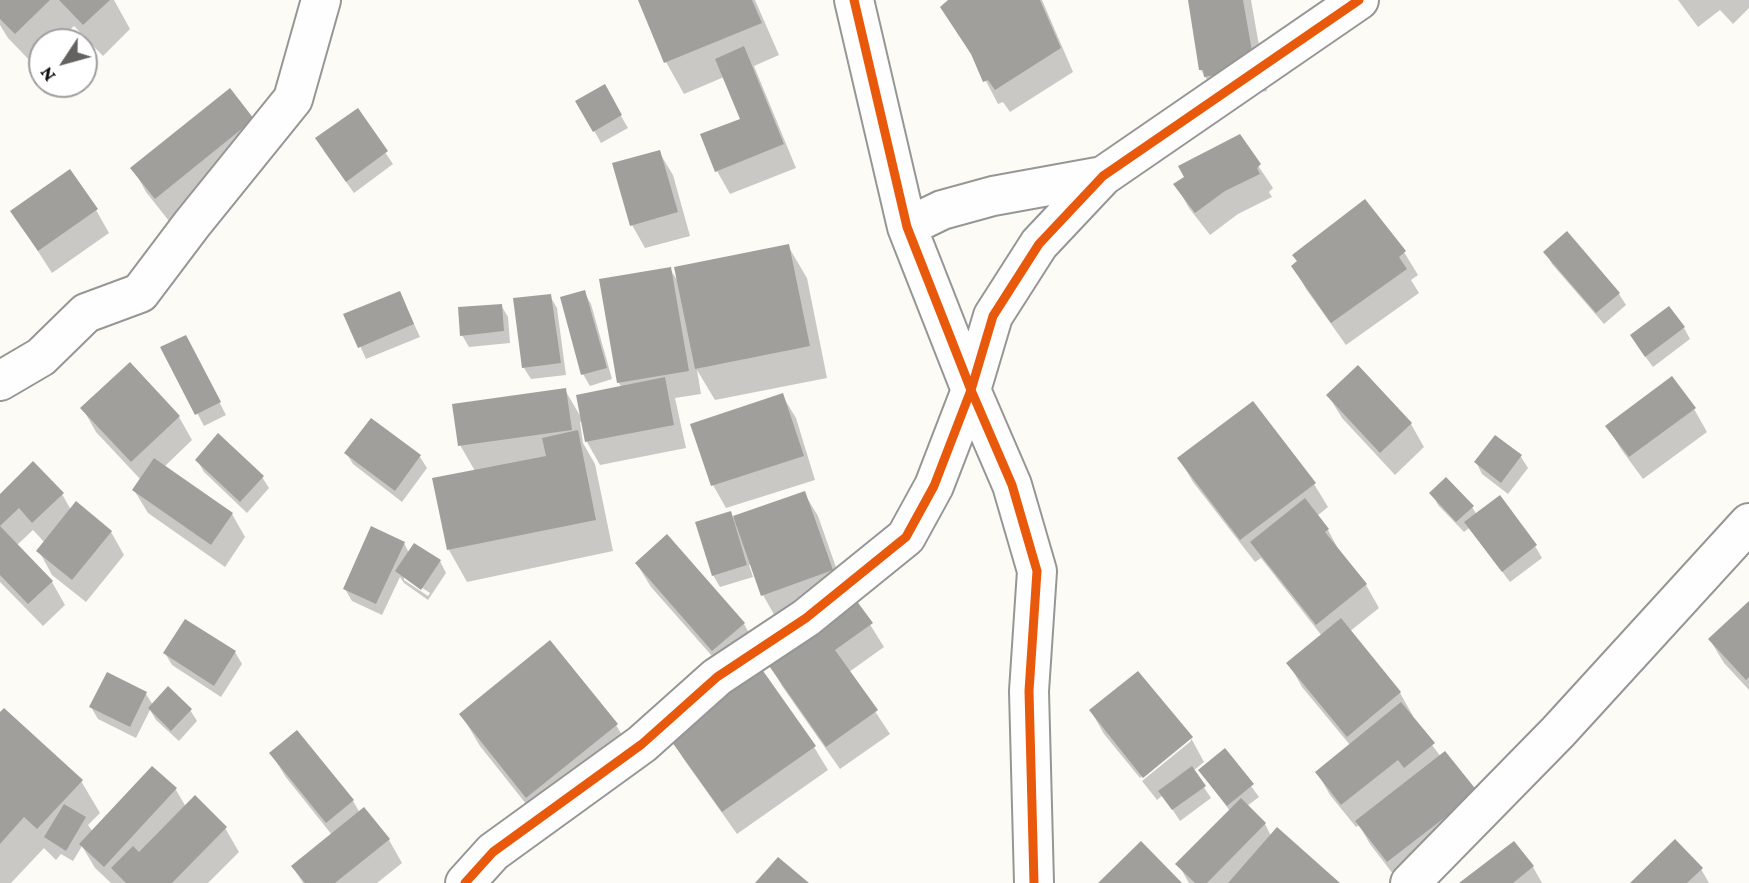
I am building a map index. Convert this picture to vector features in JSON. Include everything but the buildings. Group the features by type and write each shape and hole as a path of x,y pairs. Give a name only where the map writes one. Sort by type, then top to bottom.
{"street":[{"path":"0,381 41,357 86,313 140,293 293,99 321,0"},
{"path":"854,0 907,227 971,390 1012,485 1037,571 1029,691 1034,883"},
{"path":"465,883 493,852 642,744 717,677 806,618 906,537 934,486 971,390 993,316 1039,244 1102,176 1359,0"},
{"path":"907,227 942,210 993,196 1102,176"},
{"path":"1410,883 1567,723 1749,523"}],"cycle path":[{"path":"854,0 907,227 971,390 1012,485 1037,571 1029,691 1034,883"},
{"path":"465,883 493,852 642,744 717,677 806,618 906,537 934,486 971,390 993,316 1039,244 1103,176 1359,0"}]}
